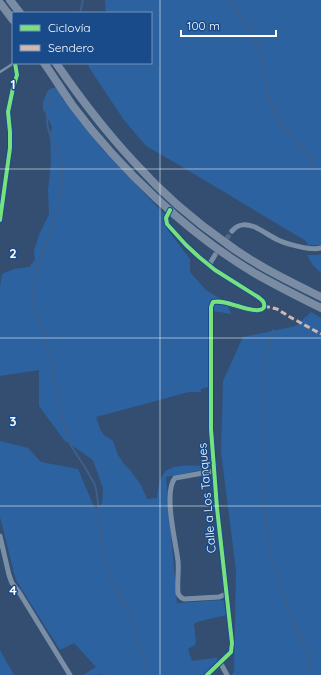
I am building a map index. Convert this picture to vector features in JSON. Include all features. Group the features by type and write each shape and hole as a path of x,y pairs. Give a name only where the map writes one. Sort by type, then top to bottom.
{"highway":[{"path":"10,0 19,12"},
{"path":"0,3 12,19"},
{"path":"45,64 74,106 120,161 156,198 202,236 238,262 256,274 321,308"},
{"path":"57,64 78,94 120,146 171,198 227,244 286,279 321,297"}],"street":[{"path":"0,220 10,148 8,112 17,75 15,64"},
{"path":"170,210 166,218 167,224 186,245 209,265 215,255"},
{"path":"232,231 235,227 242,224 251,225 256,226 282,242 307,249 321,248"},
{"name":"Calle a Los Tanques","path":"207,675 228,655 232,647 217,508 211,429 211,304 213,302 220,302 253,310 263,309 264,306 262,299 209,265"},
{"path":"214,471 175,478 172,484 171,521 178,563 178,593 181,598 184,599 219,597 226,594"},
{"path":"0,536 12,582 70,675"},
{"path":"220,662 227,675"}],"lane":[{"path":"0,72 13,64"}],"shaded area":[{"path":"105,0 321,0 321,245 308,245 306,241 146,146 124,120 88,66 89,64 152,64 152,12 106,12"},
{"path":"56,88 63,100 75,114 77,109 101,148 169,219 167,229 190,259 190,272 206,290 227,303 231,314 208,310 208,387 201,389 201,392 189,392 96,417 100,429 104,435 113,441 118,455 141,485 147,499 157,498 161,478 167,470 178,466 208,466 211,468 166,477 177,603 224,601 226,615 194,624 196,641 195,645 188,649 192,661 217,658 217,661 203,675 83,675 96,667 74,643 60,650 16,580 14,573 0,517 0,441 28,448 41,462 78,469 94,507 98,508 102,503 103,489 93,460 64,440 39,406 39,370 0,376 0,287 2,274 14,269 29,267 35,260 34,251 39,235 49,214 48,190 51,162 50,136 52,127 43,110 43,102 48,90"},
{"path":"321,254 321,273 312,264 307,255"},
{"path":"311,312 321,318 321,675 232,675 234,671 236,570 221,452 223,381 243,337 296,326"},
{"path":"0,650 14,675 0,675"}],"waterway":[{"path":"80,12 83,0"},
{"path":"228,0 251,30 263,61 268,98 278,121 310,157 311,169"},
{"path":"50,93 47,122 51,138 62,163 62,189 55,218 37,273 33,294 34,306 44,334 62,417 70,444 95,485 102,542 108,570 111,579 129,613 149,675"},
{"path":"273,330 264,360 265,389 262,482 269,548 288,610 308,654 312,675"}],"tunnel":[{"path":"218,251 232,231"}],"marked path":[{"path":"264,306 277,309 321,334"}],"cycle path":[{"path":"0,220 10,148 8,112 17,75 15,64"},
{"path":"170,210 166,218 167,224 186,245 215,270 262,300 264,305 262,309 254,310 224,302 213,302 211,307 211,429 217,508 232,643 231,652 207,675"}]}
